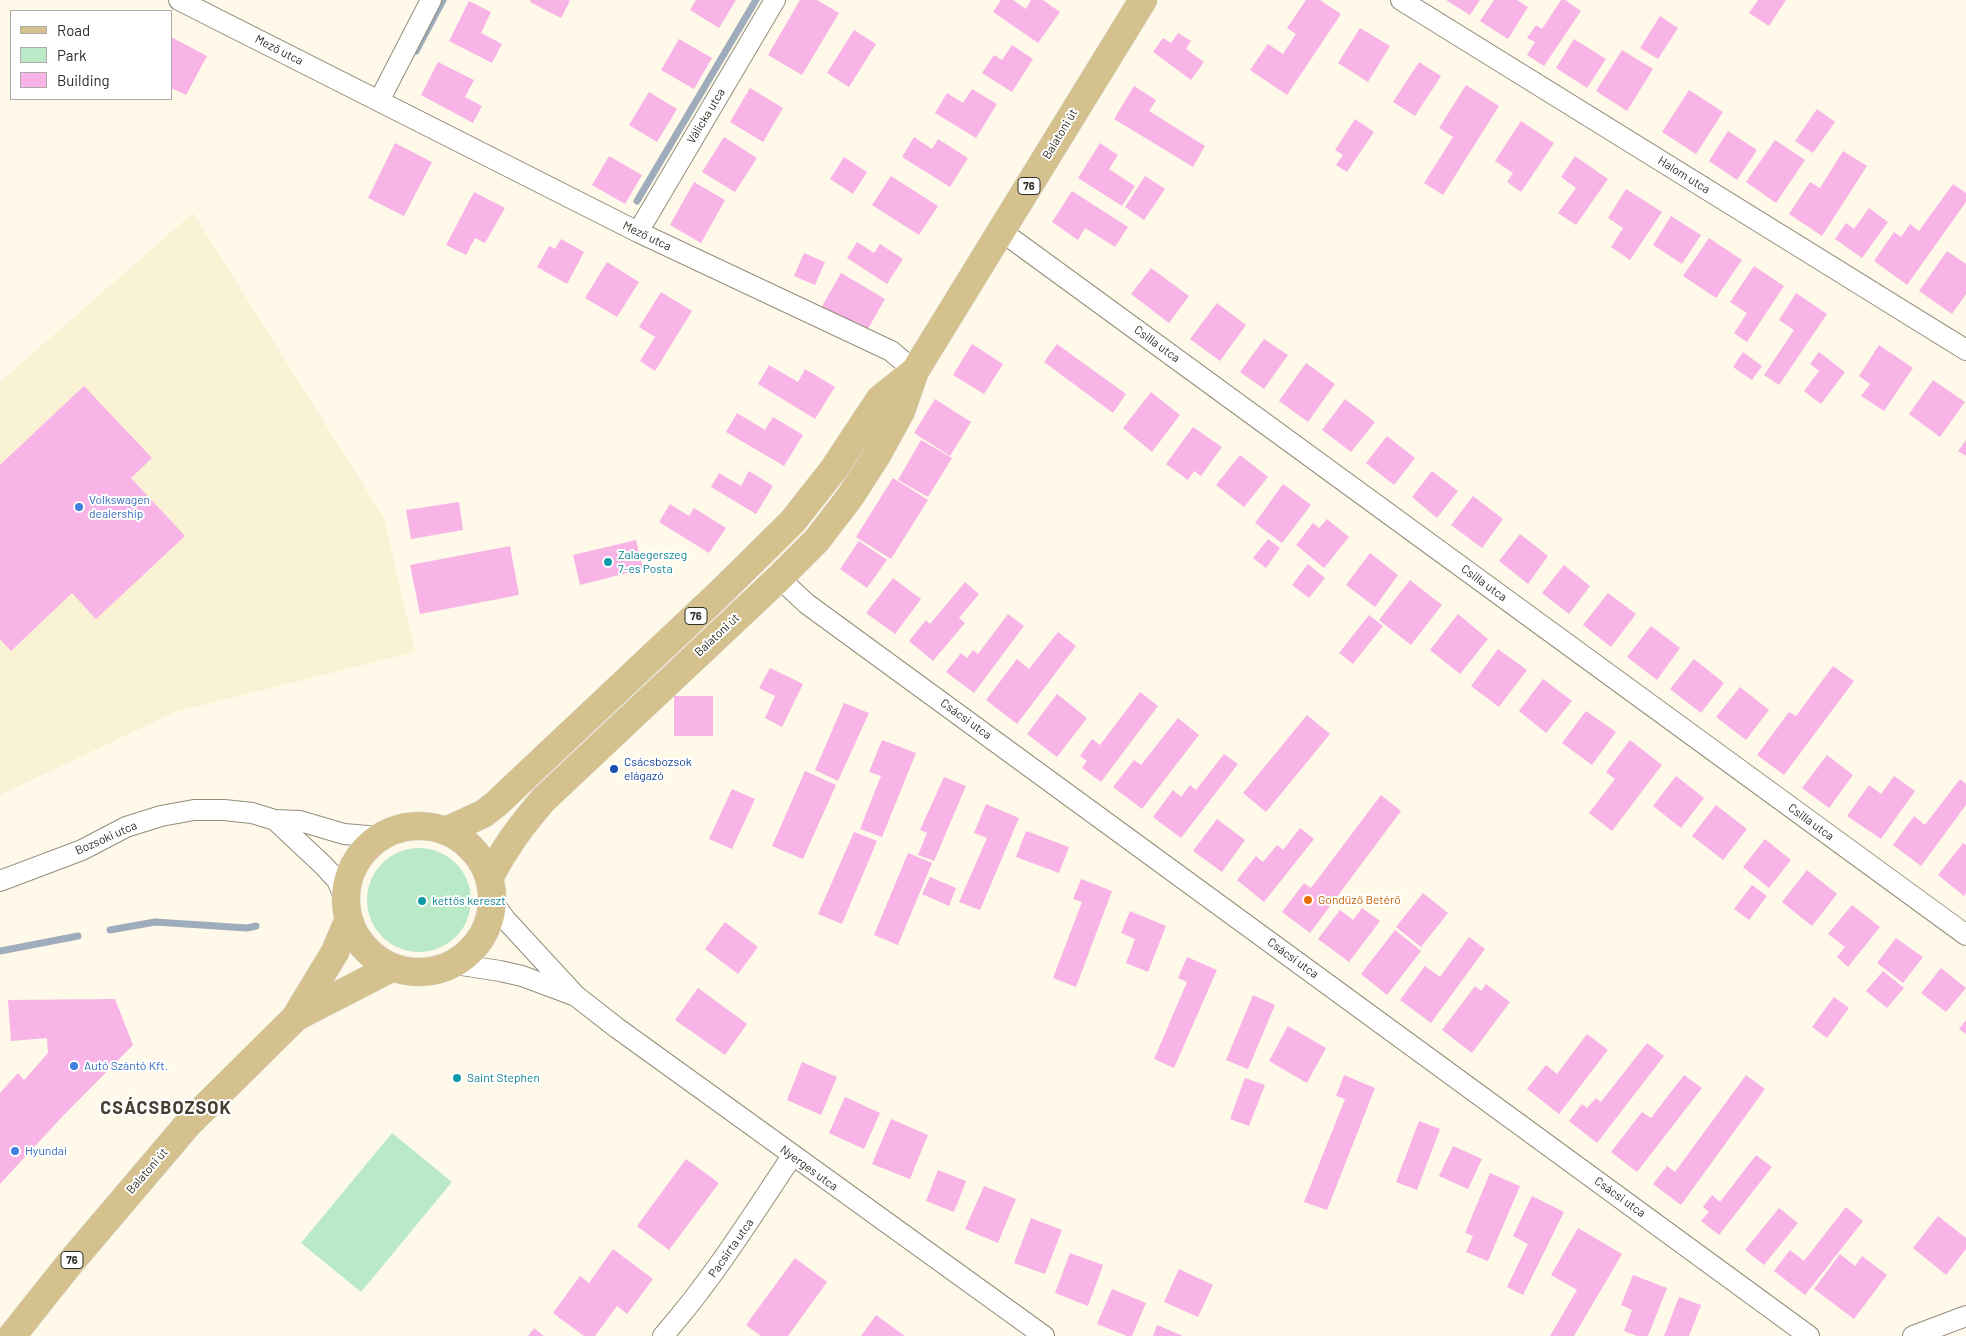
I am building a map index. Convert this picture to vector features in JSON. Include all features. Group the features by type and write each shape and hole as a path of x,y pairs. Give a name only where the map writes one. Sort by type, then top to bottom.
{"main road":[{"name":"Balatoni út","path":"491,890 503,850 517,830 543,800 779,578 817,540 856,488 877,455 901,410 915,371 1142,0"},
{"name":"Balatoni út","path":"446,831 477,817 496,804 773,541 793,521 833,470 880,399 915,371"},
{"name":"76","path":"408,826 428,826 446,831 461,838 483,862 491,890 487,927 474,948 455,964 434,972 412,973 391,968 372,957 357,941 346,910 348,877 358,857 379,838 390,831 408,826"},
{"name":"Balatoni út","path":"12,1336 70,1263 188,1124 295,1018 336,952 346,910"},
{"name":"Balatoni út","path":"295,1018 391,968"}],"street":[{"name":"Mező utca","path":"179,0 638,232 891,351 915,371"},
{"path":"379,101 431,0"},
{"name":"Válicka utca","path":"638,232 775,0"},
{"name":"Halom utca","path":"1401,0 1966,350"},
{"name":"Csilla utca","path":"1002,231 1966,935"},
{"name":"Csácsi utca","path":"779,578 807,604 1809,1336"},
{"name":"Bozsoki utca","path":"0,881 82,850 126,827 161,816 194,810 224,810 252,813 275,820 300,821 344,834 379,838"},
{"name":"Bozsoki utca","path":"275,820 337,880 346,910"},
{"name":"Nyerges utca","path":"491,890 511,925 576,996 792,1156 1044,1336"},
{"name":"Nyerges utca","path":"455,964 522,976 576,996"},
{"name":"Pacsirta utca","path":"663,1336 700,1292 736,1242 792,1156"},
{"path":"1913,1336 1966,1316"}],"shaded area":[{"path":"193,213 384,518 415,652 175,712 0,795 0,382"}],"green space":[{"path":"419,848 439,852 456,863 467,880 471,900 467,920 456,937 439,948 419,952 399,948 382,937 371,920 367,900 371,880 382,863 399,852"},
{"path":"392,1133 452,1182 361,1292 301,1243"}],"building":[{"path":"531,0 570,1 561,18 530,2"},
{"path":"696,0 736,0 719,28 690,10"},
{"path":"800,0 817,0 839,13 802,75 768,55"},
{"path":"1001,0 1013,0 1026,9 1031,0 1043,0 1060,12 1038,43 993,12"},
{"path":"1306,0 1320,0 1341,14 1287,95 1250,70 1268,44 1283,54 1296,34 1287,28"},
{"path":"1446,0 1480,0 1470,15"},
{"path":"1494,0 1517,0 1528,7 1508,39 1480,21"},
{"path":"1561,0 1565,0 1581,11 1544,66 1527,55 1535,42 1527,38 1536,25 1542,29"},
{"path":"1758,0 1786,0 1769,26 1749,13"},
{"path":"469,1 491,12 481,33 502,44 492,63 449,41"},
{"path":"1660,16 1678,28 1658,59 1640,48"},
{"path":"1360,28 1390,46 1368,82 1338,63"},
{"path":"854,30 876,44 849,87 827,73"},
{"path":"1178,33 1191,41 1186,49 1204,62 1191,80 1153,52 1163,38 1171,43"},
{"path":"172,38 207,56 186,95 172,88"},
{"path":"679,39 712,58 694,89 661,70"},
{"path":"1574,39 1606,59 1587,88 1556,68"},
{"path":"1012,45 1033,59 1012,92 982,73 994,55 1002,60"},
{"path":"1622,50 1653,69 1627,111 1596,91"},
{"path":"438,62 474,80 465,97 482,106 473,123 421,95"},
{"path":"1419,62 1441,76 1415,116 1393,102"},
{"path":"1466,85 1499,106 1443,195 1424,183 1453,137 1439,128"},
{"path":"1134,86 1156,100 1149,111 1205,146 1193,167 1114,119"},
{"path":"750,88 783,108 763,142 730,122"},
{"path":"972,89 997,104 976,138 935,113 947,93 963,103"},
{"path":"1689,90 1723,112 1696,154 1662,132"},
{"path":"649,92 677,109 657,142 629,125"},
{"path":"1817,109 1835,122 1813,153 1795,141"},
{"path":"1355,119 1374,132 1347,172 1336,165 1343,155 1335,150"},
{"path":"1521,121 1554,143 1521,192 1507,182 1513,173 1495,161"},
{"path":"1728,131 1757,150 1737,180 1709,161"},
{"path":"724,137 757,158 735,192 702,172"},
{"path":"914,137 932,149 938,139 968,158 950,187 902,157"},
{"path":"1775,140 1805,160 1776,203 1746,182"},
{"path":"395,143 432,162 404,216 368,198"},
{"path":"1100,143 1118,155 1109,169 1135,186 1122,206 1078,178"},
{"path":"1843,151 1867,166 1822,236 1789,214 1810,182 1820,188"},
{"path":"609,156 642,175 625,204 592,185"},
{"path":"1575,156 1608,179 1576,225 1558,213 1576,188 1561,177"},
{"path":"844,157 867,172 853,194 830,179"},
{"path":"891,176 938,206 919,235 872,205"},
{"path":"1145,176 1165,189 1144,220 1125,207"},
{"path":"694,182 725,200 701,243 670,225"},
{"path":"1953,184 1966,193 1966,202 1907,285 1874,261 1894,232 1901,237 1910,224 1919,231"},
{"path":"1626,189 1662,212 1630,260 1611,247 1623,228 1608,218"},
{"path":"1072,191 1128,227 1115,247 1085,228 1078,240 1052,222"},
{"path":"474,192 505,208 485,243 475,238 466,255 446,245"},
{"path":"1869,208 1888,222 1862,258 1835,239 1846,223 1854,229"},
{"path":"1671,216 1701,235 1682,264 1653,245"},
{"path":"1709,238 1742,260 1716,298 1683,276"},
{"path":"561,239 584,252 567,284 537,267 549,246 555,249"},
{"path":"857,242 874,253 880,244 903,259 887,284 847,258"},
{"path":"1947,251 1966,264 1966,294 1952,314 1919,291"},
{"path":"804,253 825,262 815,285 794,276"},
{"path":"607,262 639,282 617,317 585,298"},
{"path":"1754,266 1784,286 1747,342 1734,333 1747,313 1730,302"},
{"path":"1151,268 1189,296 1169,323 1131,294"},
{"path":"841,273 885,299 865,334 821,308"},
{"path":"661,292 692,311 655,371 640,361 655,337 639,327"},
{"path":"1796,293 1827,314 1779,385 1764,375 1794,330 1779,320"},
{"path":"1217,303 1246,325 1220,361 1190,339"},
{"path":"1264,339 1288,355 1264,389 1240,372"},
{"path":"972,344 1003,364 984,394 953,375"},
{"path":"1057,344 1126,394 1113,413 1044,362"},
{"path":"1879,345 1913,368 1884,411 1861,396 1870,384 1859,376"},
{"path":"1743,352 1762,366 1752,380 1733,367"},
{"path":"1819,352 1845,372 1821,404 1804,391 1819,371 1810,364"},
{"path":"1306,363 1335,384 1308,422 1279,401"},
{"path":"769,365 798,382 805,369 835,387 815,419 758,384"},
{"path":"1933,380 1965,402 1940,437 1909,414"},
{"name":"Volkswagen dealership","path":"84,386 152,458 131,478 185,536 96,619 72,593 11,651 0,639 0,465"},
{"path":"1151,392 1180,415 1152,452 1123,428"},
{"path":"935,399 971,422 950,456 914,433"},
{"path":"1345,399 1375,422 1351,452 1322,430"},
{"path":"737,413 765,430 773,417 803,435 784,466 726,432"},
{"path":"1193,427 1222,447 1201,476 1194,471 1188,480 1166,464"},
{"path":"1387,436 1415,458 1394,485 1366,463"},
{"path":"921,440 952,458 928,497 898,480"},
{"path":"1966,440 1966,456 1958,451"},
{"path":"1240,455 1268,477 1244,507 1216,485"},
{"path":"749,471 773,486 756,514 711,487 719,473 741,486"},
{"path":"1432,471 1458,491 1437,518 1412,497"},
{"path":"893,478 928,500 891,559 856,537"},
{"path":"1283,484 1311,505 1282,543 1255,523"},
{"path":"1473,496 1503,519 1482,548 1451,525"},
{"path":"459,502 463,530 411,539 406,510"},
{"path":"670,504 689,516 694,508 726,528 709,553 659,522"},
{"path":"1327,519 1349,537 1324,568 1296,545 1313,523 1319,528"},
{"path":"1520,534 1548,556 1528,584 1499,561"},
{"path":"1268,539 1280,548 1266,568 1253,558"},
{"name":"Zalaegerszeg 7-es Posta","path":"636,540 643,569 580,585 573,555"},
{"path":"859,541 887,560 867,588 840,569"},
{"path":"510,546 519,595 420,614 410,565"},
{"path":"1370,553 1398,575 1375,607 1346,585"},
{"path":"1308,564 1325,578 1309,598 1292,585"},
{"path":"1564,565 1590,586 1569,614 1542,593"},
{"path":"893,578 921,599 895,634 866,613"},
{"path":"1410,580 1442,605 1411,645 1379,620"},
{"path":"965,582 979,594 959,618 965,623 933,661 909,641 926,620 930,624"},
{"path":"1608,593 1636,614 1611,647 1583,625"},
{"path":"1008,614 1024,626 974,693 946,672 961,653 967,658 973,650 978,654"},
{"path":"1458,614 1488,639 1460,674 1430,650"},
{"path":"1369,615 1383,626 1353,664 1339,653"},
{"path":"1651,626 1680,648 1657,680 1627,657"},
{"path":"1058,632 1076,646 1017,724 986,700 1017,659 1029,669"},
{"path":"1498,649 1527,670 1499,707 1471,686"},
{"path":"1694,659 1724,683 1701,713 1670,689"},
{"path":"1833,666 1854,681 1784,775 1757,755 1789,712 1796,716"},
{"path":"770,668 803,684 782,727 765,718 775,696 759,688"},
{"path":"1543,679 1572,701 1546,733 1519,711"},
{"path":"1740,687 1769,710 1746,740 1716,717"},
{"path":"1140,692 1158,706 1101,782 1082,768 1087,761 1080,756 1092,739 1100,745"},
{"path":"1057,694 1087,718 1057,757 1027,734"},
{"path":"674,696 713,696 713,736 674,736"},
{"path":"844,703 869,713 838,781 815,770"},
{"path":"1586,711 1616,732 1592,765 1562,743"},
{"path":"1307,715 1330,734 1266,812 1243,793"},
{"path":"1178,718 1199,735 1142,809 1113,787 1134,760 1141,765"},
{"path":"882,740 916,753 882,837 860,829 881,776 869,772"},
{"path":"1630,740 1662,765 1612,831 1589,813 1615,779 1606,772"},
{"path":"1224,754 1238,764 1181,838 1153,817 1173,790 1181,797 1190,785 1196,790"},
{"path":"1827,755 1853,775 1829,808 1802,788"},
{"path":"805,771 836,785 803,859 772,846"},
{"path":"1676,776 1704,798 1681,828 1653,806"},
{"path":"1894,776 1915,791 1881,839 1847,816 1869,785 1881,794"},
{"path":"944,777 966,786 934,861 918,855 927,833 920,830"},
{"path":"1960,779 1966,784 1966,805 1921,866 1893,845 1914,816 1925,825"},
{"path":"732,789 755,799 732,849 709,839"},
{"path":"1381,795 1401,811 1310,933 1282,912 1304,883 1311,888"},
{"path":"986,804 1019,818 980,910 959,902 987,838 974,833"},
{"path":"1716,805 1747,829 1723,860 1692,836"},
{"path":"1217,819 1245,840 1222,872 1193,851"},
{"path":"1300,828 1314,839 1264,902 1237,880 1256,856 1263,862 1277,845 1283,850"},
{"path":"1026,831 1069,847 1059,873 1016,857"},
{"path":"854,832 877,841 842,924 818,914"},
{"path":"1765,839 1791,860 1769,888 1743,867"},
{"path":"1963,843 1966,845 1966,893 1964,896 1938,875"},
{"path":"908,853 932,863 898,945 874,935"},
{"path":"1807,870 1837,894 1812,926 1782,902"},
{"path":"930,877 956,888 949,906 922,894"},
{"path":"1081,879 1112,891 1076,987 1053,978 1082,902 1073,899"},
{"path":"1752,885 1767,896 1749,920 1734,909"},
{"path":"1423,893 1448,913 1421,947 1396,927"},
{"path":"1852,905 1880,927 1848,967 1837,957 1845,947 1828,934"},
{"path":"1362,908 1380,921 1349,962 1318,939 1340,910 1353,920"},
{"path":"1130,911 1166,926 1148,972 1126,963 1135,939 1121,933"},
{"path":"725,922 758,947 738,974 705,949"},
{"path":"1395,930 1421,951 1387,995 1361,974"},
{"path":"1469,937 1485,949 1431,1023 1400,1000 1425,966 1440,977"},
{"path":"1896,938 1923,957 1903,983 1877,963"},
{"path":"1187,957 1217,970 1174,1068 1154,1059 1187,982 1178,978"},
{"path":"1941,968 1966,988 1946,1012 1921,993"},
{"path":"1883,971 1904,988 1887,1008 1866,991"},
{"path":"1486,984 1510,1002 1472,1053 1442,1030 1475,986 1481,991"},
{"path":"698,988 747,1024 725,1055 675,1020"},
{"path":"1253,995 1275,1005 1248,1069 1226,1060"},
{"path":"1834,997 1849,1008 1827,1038 1812,1027"},
{"name":"Autó Szántó Kft.","path":"115,999 133,1045 61,1118 0,1184 0,1093 18,1073 24,1080 48,1053 47,1038 11,1041 8,1000"},
{"path":"1966,1020 1966,1034 1959,1029"},
{"path":"1288,1026 1326,1048 1307,1083 1269,1061"},
{"path":"1587,1034 1608,1050 1559,1114 1527,1089 1546,1065 1557,1074"},
{"path":"1647,1043 1664,1056 1597,1143 1569,1121 1582,1104 1587,1108 1596,1098 1601,1102"},
{"path":"802,1062 837,1077 821,1115 787,1100"},
{"path":"1344,1075 1375,1088 1327,1210 1304,1202 1345,1099 1336,1096"},
{"path":"1684,1075 1702,1088 1637,1172 1611,1152 1642,1112 1651,1118"},
{"path":"1746,1075 1765,1089 1681,1205 1653,1184 1667,1166 1675,1172"},
{"path":"1245,1078 1265,1085 1249,1126 1230,1119"},
{"path":"845,1097 880,1113 864,1149 829,1133"},
{"path":"891,1119 928,1135 910,1179 872,1164"},
{"path":"1419,1121 1440,1129 1417,1190 1396,1182"},
{"path":"1453,1146 1482,1159 1468,1189 1439,1176"},
{"path":"1756,1155 1772,1167 1719,1235 1701,1221 1709,1212 1703,1207 1712,1195 1720,1202"},
{"path":"686,1159 719,1183 669,1250 637,1226"},
{"path":"938,1170 966,1181 954,1212 926,1201"},
{"path":"1490,1173 1520,1186 1488,1261 1466,1252 1473,1236 1465,1233"},
{"path":"984,1186 1016,1199 998,1243 965,1229"},
{"path":"1532,1196 1564,1212 1523,1295 1507,1287 1528,1244 1513,1236"},
{"path":"1846,1207 1863,1221 1805,1295 1774,1271 1790,1250 1804,1261"},
{"path":"1779,1208 1798,1223 1764,1265 1745,1250"},
{"path":"1938,1216 1966,1238 1966,1249 1946,1275 1913,1248"},
{"path":"1031,1218 1062,1230 1045,1274 1014,1263"},
{"path":"1578,1228 1622,1254 1574,1336 1550,1336 1577,1290 1551,1275"},
{"path":"613,1249 653,1279 627,1314 617,1306 595,1336 584,1336 553,1313 580,1276 589,1283"},
{"path":"1070,1253 1103,1265 1088,1306 1055,1293"},
{"path":"1840,1254 1855,1266 1862,1256 1887,1275 1854,1319 1814,1289"},
{"path":"795,1258 827,1282 788,1336 761,1336 746,1325"},
{"path":"1179,1269 1213,1285 1198,1317 1164,1302"},
{"path":"1633,1275 1667,1288 1648,1336 1637,1336 1624,1331 1632,1310 1621,1305"},
{"path":"1112,1289 1146,1303 1132,1336 1127,1336 1097,1324"},
{"path":"1679,1297 1701,1305 1689,1336 1664,1336"},
{"path":"876,1315 905,1336 861,1336"},
{"path":"1157,1325 1183,1336 1153,1336"},
{"path":"534,1328 544,1336 528,1336"}],"waterway":[{"path":"416,51 443,0"},
{"path":"637,201 756,0"},
{"path":"110,930 155,922 247,928 256,926"},
{"path":"0,951 78,936"}],"place":[{"name":"Volkswagen dealership","path":"79,507"},
{"name":"Zalaegerszeg 7-es Posta","path":"608,562"},
{"name":"Csácsbozsok elágazó","path":"614,769"},
{"name":"Gondűző Betérő","path":"1308,900"},
{"name":"kettős kereszt","path":"422,901"},
{"name":"Autó Szántó Kft.","path":"74,1066"},
{"name":"Saint Stephen","path":"457,1078"},
{"name":"Hyundai","path":"15,1151"}],"district":[{"name":"CSÁCSBOZSOK","path":"166,1108"}]}
